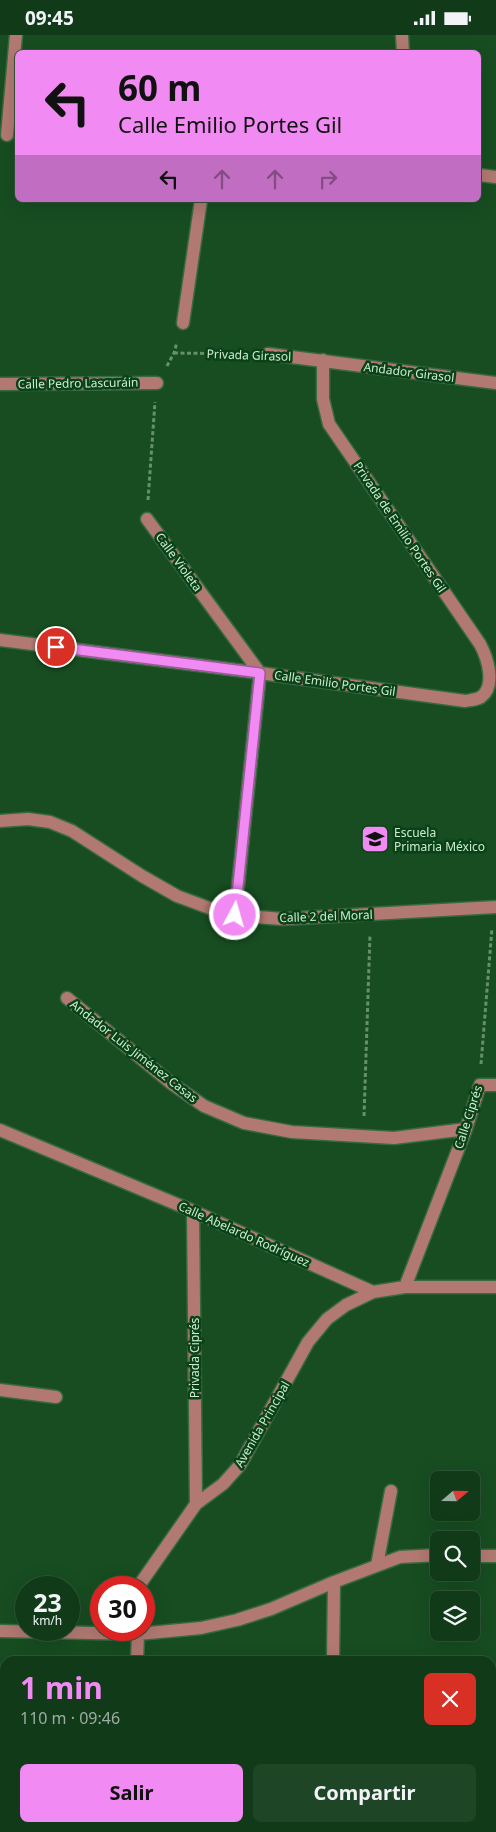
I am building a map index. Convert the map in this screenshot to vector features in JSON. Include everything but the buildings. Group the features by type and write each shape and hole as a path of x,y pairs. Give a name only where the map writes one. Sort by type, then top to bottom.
{"street":[{"path":"8,135 16,35"},
{"path":"402,35 403,50"},
{"path":"481,175 496,177"},
{"path":"183,323 201,202"},
{"name":"Privada Girasol","path":"268,354 323,361"},
{"name":"Andador Girasol","path":"323,361 496,383"},
{"name":"Privada de Emilio Portes Gil","path":"323,361 322,399 329,424 480,644 489,660 492,675 489,690"},
{"name":"Calle Pedro Lascuráin","path":"0,384 156,383"},
{"name":"Calle Violeta","path":"147,519 260,673"},
{"name":"Calle Emilio Portes Gil","path":"0,640 465,701 480,698 489,690"},
{"path":"235,915 260,673"},
{"name":"Calle 2 del Moral","path":"0,821 28,819 57,825 72,831 177,896 235,915 282,919 495,907"},
{"name":"Andador Luis Jiménez Casas","path":"67,998 171,1083 204,1106 244,1123 292,1132 394,1138 466,1129"},
{"path":"480,1085 496,1085"},
{"name":"Calle Ciprés","path":"405,1287 466,1129 480,1085"},
{"name":"Calle Abelardo Rodríguez","path":"0,1130 193,1211 373,1292"},
{"name":"Privada Ciprés","path":"193,1211 196,1504"},
{"path":"373,1292 405,1287 496,1287"},
{"name":"Avenida Principal","path":"146,1576 196,1504 223,1484 240,1465 308,1342 327,1319 346,1305 373,1292"},
{"path":"0,1389 56,1397"},
{"path":"377,1565 391,1491"},
{"path":"155,1632 202,1627 237,1620 271,1609 400,1557 430,1555"},
{"path":"480,1556 496,1556"},
{"path":"333,1656 334,1582"},
{"path":"0,1631 90,1632"},
{"path":"137,1656 138,1641"}],"path":[{"path":"147,519 156,383 174,353 183,323"},
{"name":"Privada Girasol","path":"174,353 268,354"},
{"name":"Calle Ciprés","path":"480,1085 495,907"},
{"path":"363,1136 371,914"}],"place":[{"name":"Escuela Primaria México","path":"375,839"}],"route":[{"path":"56,647 260,673 235,915"}]}
